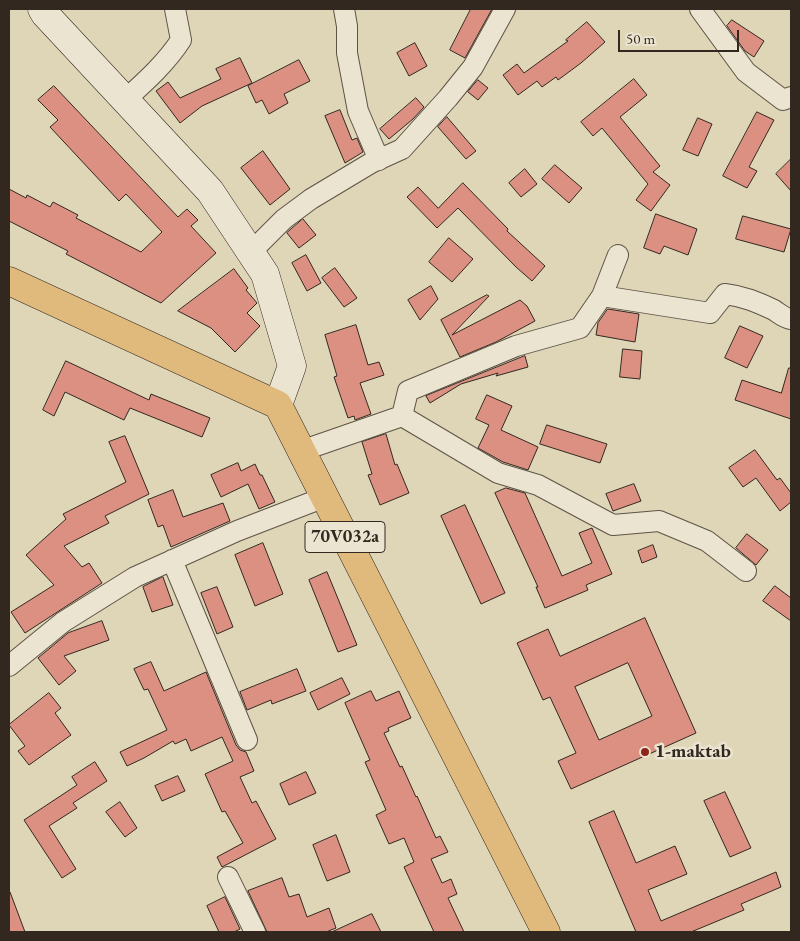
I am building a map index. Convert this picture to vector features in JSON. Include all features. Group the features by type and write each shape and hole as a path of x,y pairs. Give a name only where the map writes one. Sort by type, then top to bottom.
{"main road":[{"path":"10,286 278,405"},
{"name":"70V032a","path":"278,405 546,932"}],"street":[{"path":"42,9 210,191 264,274 292,366 278,405"},
{"path":"125,100 153,75 172,53 180,40 175,9"},
{"path":"344,9 347,26 347,53 358,111 379,160"},
{"path":"250,253 284,219 311,199 402,149 473,67 506,9"},
{"path":"700,9 746,72 783,100 791,97"},
{"path":"402,416 408,391 516,346 580,328 602,296 618,255"},
{"path":"602,296 710,313 725,294 741,296 790,317"},
{"path":"301,451 402,416 498,473 538,485 613,525 659,521 707,541 746,571"},
{"path":"9,666 63,622 135,577 237,531 325,498"},
{"path":"172,560 247,740"},
{"path":"228,877 255,932"}],"building":[{"path":"471,9 492,9 465,58 450,50"},
{"path":"732,20 764,41 754,57 745,51 727,26"},
{"path":"587,22 605,42 558,80 556,77 542,87 537,81 518,95 503,75 517,64 524,73 568,41 566,40"},
{"path":"415,43 427,66 409,76 397,53"},
{"path":"240,58 252,83 202,106 180,123 156,91 168,82 180,98 221,79 216,69"},
{"path":"299,60 310,81 284,94 288,103 269,114 262,100 256,103 248,86"},
{"path":"634,79 647,95 620,117 660,166 653,172 670,185 651,211 636,200 648,184 602,128 593,136 581,122"},
{"path":"478,80 488,88 478,100 468,92"},
{"path":"54,86 178,217 187,209 198,220 191,226 216,253 161,303 66,254 68,251 9,221 9,189 26,198 27,195 50,207 53,202 78,215 76,218 141,252 162,232 126,194 119,201 50,127 58,120 38,100"},
{"path":"416,98 424,107 389,139 380,129"},
{"path":"340,110 352,140 357,138 363,152 345,163 325,116"},
{"path":"757,112 774,120 749,167 757,171 747,188 723,176"},
{"path":"447,117 476,151 466,159 438,127"},
{"path":"698,118 712,124 698,156 683,150"},
{"path":"263,151 290,189 270,205 241,168"},
{"path":"791,159 791,191 776,174"},
{"path":"555,165 582,188 569,203 542,179"},
{"path":"525,169 537,184 521,197 509,183"},
{"path":"463,183 508,229 507,231 545,266 532,281 458,208 437,228 407,197 418,187 438,208"},
{"path":"656,214 697,229 688,255 664,246 660,254 644,248"},
{"path":"743,216 791,229 784,252 736,239"},
{"path":"303,219 316,235 299,248 287,233"},
{"path":"449,238 473,259 452,282 429,262"},
{"path":"306,255 321,283 307,291 292,263"},
{"path":"335,268 357,298 344,307 322,278"},
{"path":"234,269 248,288 246,290 257,303 247,313 260,326 235,352 211,328 178,311"},
{"path":"431,286 438,299 420,320 408,300"},
{"path":"487,295 489,296 452,335 520,300 527,306 535,321 496,342 460,357 441,320"},
{"path":"608,309 639,314 635,342 596,335 598,323"},
{"path":"356,325 368,365 379,362 384,375 360,383 371,414 355,420 354,416 348,418 334,377 337,376 325,335"},
{"path":"740,326 763,336 747,368 725,358"},
{"path":"623,349 642,351 640,379 620,377"},
{"path":"525,356 528,367 496,376 498,373 461,384 430,403 426,396"},
{"path":"66,361 149,400 151,394 210,418 202,437 130,408 124,420 65,392 54,416 43,410"},
{"path":"789,368 791,368 791,419 735,400 742,380 781,393"},
{"path":"487,395 512,406 501,430 538,447 528,470 503,462 478,448 489,425 476,419"},
{"path":"547,425 607,444 600,463 540,444"},
{"path":"386,434 395,465 397,464 409,493 380,505 368,475 372,474 362,442"},
{"path":"125,436 149,494 105,516 109,523 64,546 82,567 89,563 102,583 25,633 11,612 54,585 26,555 66,519 63,514 126,482 109,442"},
{"path":"755,450 777,480 780,478 791,493 791,502 780,511 756,478 743,487 729,468"},
{"path":"238,463 241,471 255,464 275,502 259,509 248,484 221,497 211,475"},
{"path":"634,484 641,501 613,511 606,494"},
{"path":"506,488 525,493 562,576 592,563 579,533 592,528 612,574 586,585 588,590 545,608 536,587 538,587 495,493"},
{"path":"173,490 183,517 223,503 230,521 171,547 163,525 158,527 148,500"},
{"path":"465,505 505,593 481,604 441,516"},
{"path":"747,534 768,550 756,565 736,548"},
{"path":"263,543 283,594 255,606 235,555"},
{"path":"653,545 657,557 642,563 638,551"},
{"path":"327,572 357,645 338,652 309,580"},
{"path":"163,577 173,605 152,612 143,587"},
{"path":"775,586 791,598 791,621 763,601"},
{"path":"217,587 233,627 217,634 201,593"},
{"path":"645,618 696,733 571,789 558,761 576,753 550,697 543,700 517,643 548,629 560,656","holes":["628,663 652,716 599,740 575,687"]},
{"path":"102,621 109,640 64,656 76,671 59,685 38,658 68,633"},
{"path":"151,662 164,691 206,672 236,745 240,750 246,752 254,771 240,777 252,803 256,801 276,839 222,867 217,857 243,843 225,811 222,812 205,774 233,761 222,737 191,751 186,739 175,744 173,741 127,766 120,752 167,730 148,689 144,690 134,669"},
{"path":"297,669 306,691 272,704 271,700 247,710 240,692"},
{"path":"342,678 350,694 318,710 310,693"},
{"path":"371,691 376,701 399,691 411,718 388,728 389,731 384,733 400,767 402,766 417,796 436,838 440,836 448,852 431,859 442,883 451,879 457,894 448,898 464,932 434,932 404,867 414,862 404,838 389,844 376,815 386,810 365,762 370,760 345,703"},
{"path":"49,693 61,708 55,713 71,735 29,765 18,751 25,746 9,725"},
{"path":"95,762 107,781 73,803 77,808 49,826 76,869 62,878 24,820 77,785 72,777"},
{"path":"306,772 316,793 289,805 280,784"},
{"path":"178,776 185,791 162,801 155,786"},
{"path":"725,792 751,848 730,857 704,801"},
{"path":"120,802 137,828 125,837 106,812"},
{"path":"614,811 636,863 675,846 687,874 648,890 661,921 776,872 781,887 741,904 744,910 691,932 636,932 589,822"},
{"path":"336,835 350,872 327,881 313,845"},
{"path":"282,878 289,897 299,894 307,917 329,908 336,928 326,932 267,932 248,891"},
{"path":"10,892 25,932 9,932"},
{"path":"225,897 240,929 234,932 219,932 207,906"},
{"path":"372,914 381,932 332,932"}],"place":[{"name":"1-maktab","path":"645,752"}]}
